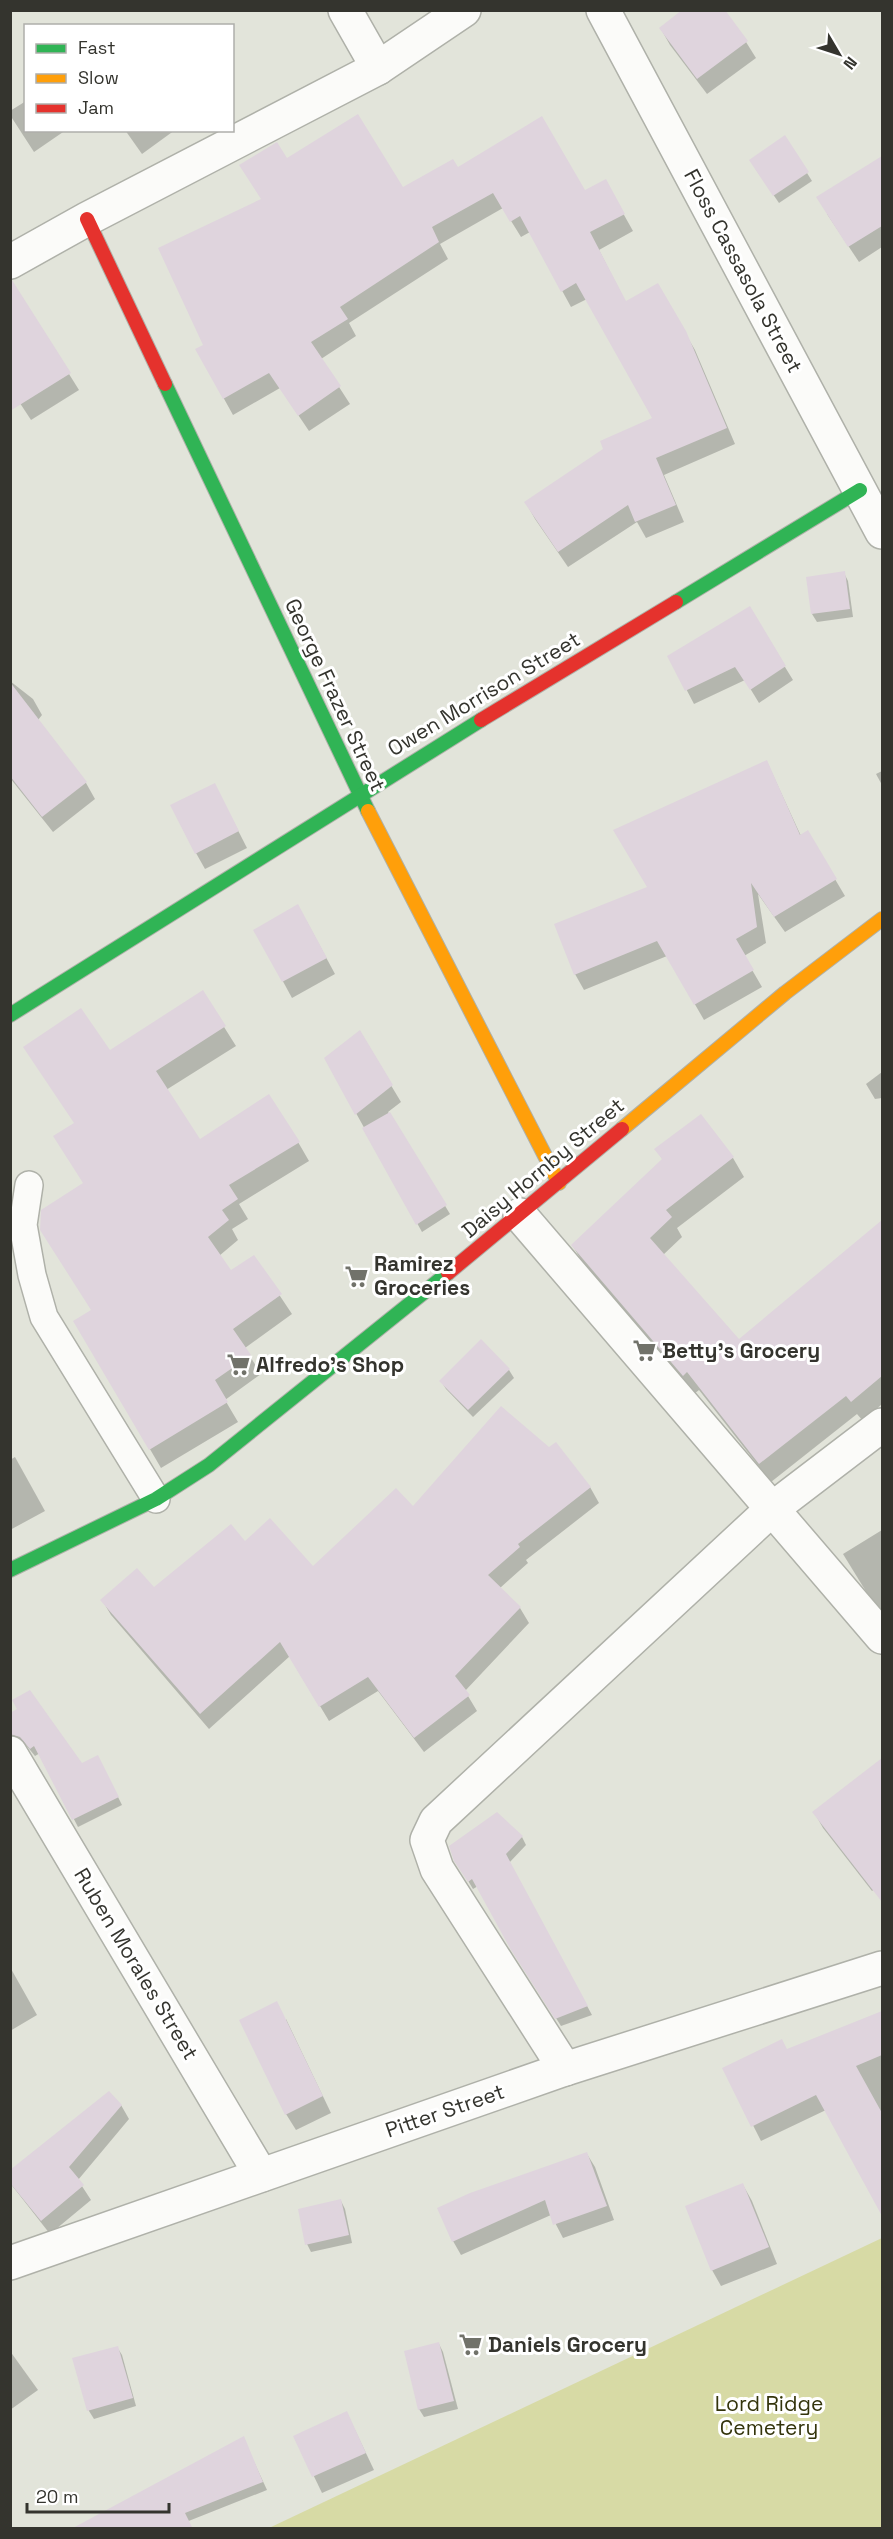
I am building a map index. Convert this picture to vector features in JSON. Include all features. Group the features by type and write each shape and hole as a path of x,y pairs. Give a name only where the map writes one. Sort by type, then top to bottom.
{"street":[{"path":"345,10 378,68"},
{"path":"10,262 87,219 378,68 464,10"},
{"name":"Floss Cassasola Street","path":"603,10 882,532"},
{"name":"George Frazer Street","path":"87,219 359,795 559,1183"},
{"name":"Owen Morrison Street","path":"10,1015 359,795 860,490"},
{"name":"Daisy Hornby Street","path":"10,1570 156,1499 209,1465 520,1215 785,993 882,919"},
{"path":"520,1215 882,1637"},
{"path":"565,2069 437,1869 427,1840 436,1821 772,1509 882,1425"},
{"name":"Ruben Morales Street","path":"10,1753 261,2175"},
{"name":"Pitter Street","path":"10,2263 565,2069 882,1968"}],"lane":[{"path":"29,1185 22,1225 32,1275 44,1317 156,1499"}],"green space":[{"name":"Lord Ridge Cemetery","path":"882,2238 882,2528 269,2528"}],"building":[{"path":"682,10 725,10 748,41 697,79 659,28"},
{"path":"358,114 403,187 453,159 458,167 542,116 585,190 606,179 625,214 590,232 626,301 658,283 686,331 727,428 656,458 676,505 635,522 628,505 558,552 524,502 603,449 600,441 652,418 576,283 561,292 520,216 510,222 493,193 432,227 439,242 340,307 348,319 311,342 341,386 298,416 269,373 223,399 195,349 203,345 158,248 261,199 239,165 277,142 287,158"},
{"path":"785,135 809,172 773,196 749,160"},
{"path":"882,156 882,226 848,247 816,197"},
{"path":"12,280 71,373 10,411 10,281"},
{"path":"845,571 850,609 811,614 806,577"},
{"path":"750,606 786,666 750,690 735,667 685,691 667,656"},
{"path":"10,682 87,782 42,817 10,776"},
{"path":"767,760 800,835 808,830 837,879 774,917 751,883 757,927 736,939 754,970 694,1005 657,941 574,975 554,924 647,887 613,830"},
{"path":"215,783 239,831 195,854 170,805"},
{"path":"298,904 327,958 282,982 253,930"},
{"path":"203,990 226,1026 156,1071 200,1139 269,1094 300,1142 229,1185 238,1199 222,1210 229,1220 208,1237 231,1270 254,1255 282,1294 233,1329 251,1355 215,1380 228,1402 149,1450 73,1321 91,1310 40,1230 41,1210 83,1183 53,1136 74,1123 23,1047 81,1008 110,1050"},
{"path":"360,1030 393,1085 355,1115 324,1058"},
{"path":"390,1112 447,1205 416,1225 362,1128"},
{"path":"701,1114 734,1157 666,1210 672,1217 650,1238 739,1339 882,1220 882,1376 851,1402 846,1396 759,1464 687,1372 683,1376 571,1245 662,1159 654,1149"},
{"path":"481,1339 510,1369 468,1410 439,1381"},
{"path":"501,1406 549,1447 556,1442 591,1487 518,1544 520,1547 488,1575 521,1607 455,1676 470,1695 414,1738 368,1677 319,1707 280,1642 200,1714 100,1600 137,1568 154,1587 231,1524 245,1541 270,1518 313,1566 396,1488 413,1506"},
{"path":"30,1690 82,1763 98,1755 119,1797 72,1820 34,1746 30,1749 20,1737 10,1734 10,1713 17,1709 12,1700"},
{"path":"882,1758 882,1902 812,1812"},
{"path":"497,1812 523,1836 506,1854 588,2006 555,2019 511,1950 472,1879 468,1882 454,1861 449,1846"},
{"path":"277,2001 323,2096 285,2115 239,2020"},
{"path":"882,2011 882,2055 856,2066 882,2113 882,2216 816,2095 751,2127 722,2068 782,2039 787,2049"},
{"path":"109,2091 122,2105 69,2167 84,2185 41,2221 10,2183 10,2170"},
{"path":"587,2152 607,2206 553,2225 545,2200 452,2242 437,2208 470,2193"},
{"path":"743,2183 769,2247 711,2271 685,2206"},
{"path":"341,2199 349,2235 305,2245 298,2209"},
{"path":"439,2342 454,2401 418,2410 404,2351"},
{"path":"118,2346 133,2398 87,2411 72,2358"},
{"path":"347,2411 366,2453 312,2477 293,2436"},
{"path":"244,2436 263,2482 185,2513 193,2529 71,2529"}],"traffic: fast":[{"path":"165,384 368,811"},
{"path":"676,602 860,490"},
{"path":"10,1015 481,720"},
{"path":"10,1570 156,1499 209,1465 448,1273"}],"traffic: slow":[{"path":"368,811 559,1183"},
{"path":"622,1129 785,993 882,919"}],"traffic: jam":[{"path":"87,219 165,384"},
{"path":"481,720 676,602"},
{"path":"448,1273 622,1129"}],"place":[{"name":"Ramirez Groceries","path":"356,1276"},
{"name":"Betty's Grocery","path":"644,1351"},
{"name":"Alfredo's Shop","path":"238,1365"},
{"name":"Daniels Grocery","path":"470,2345"}]}
